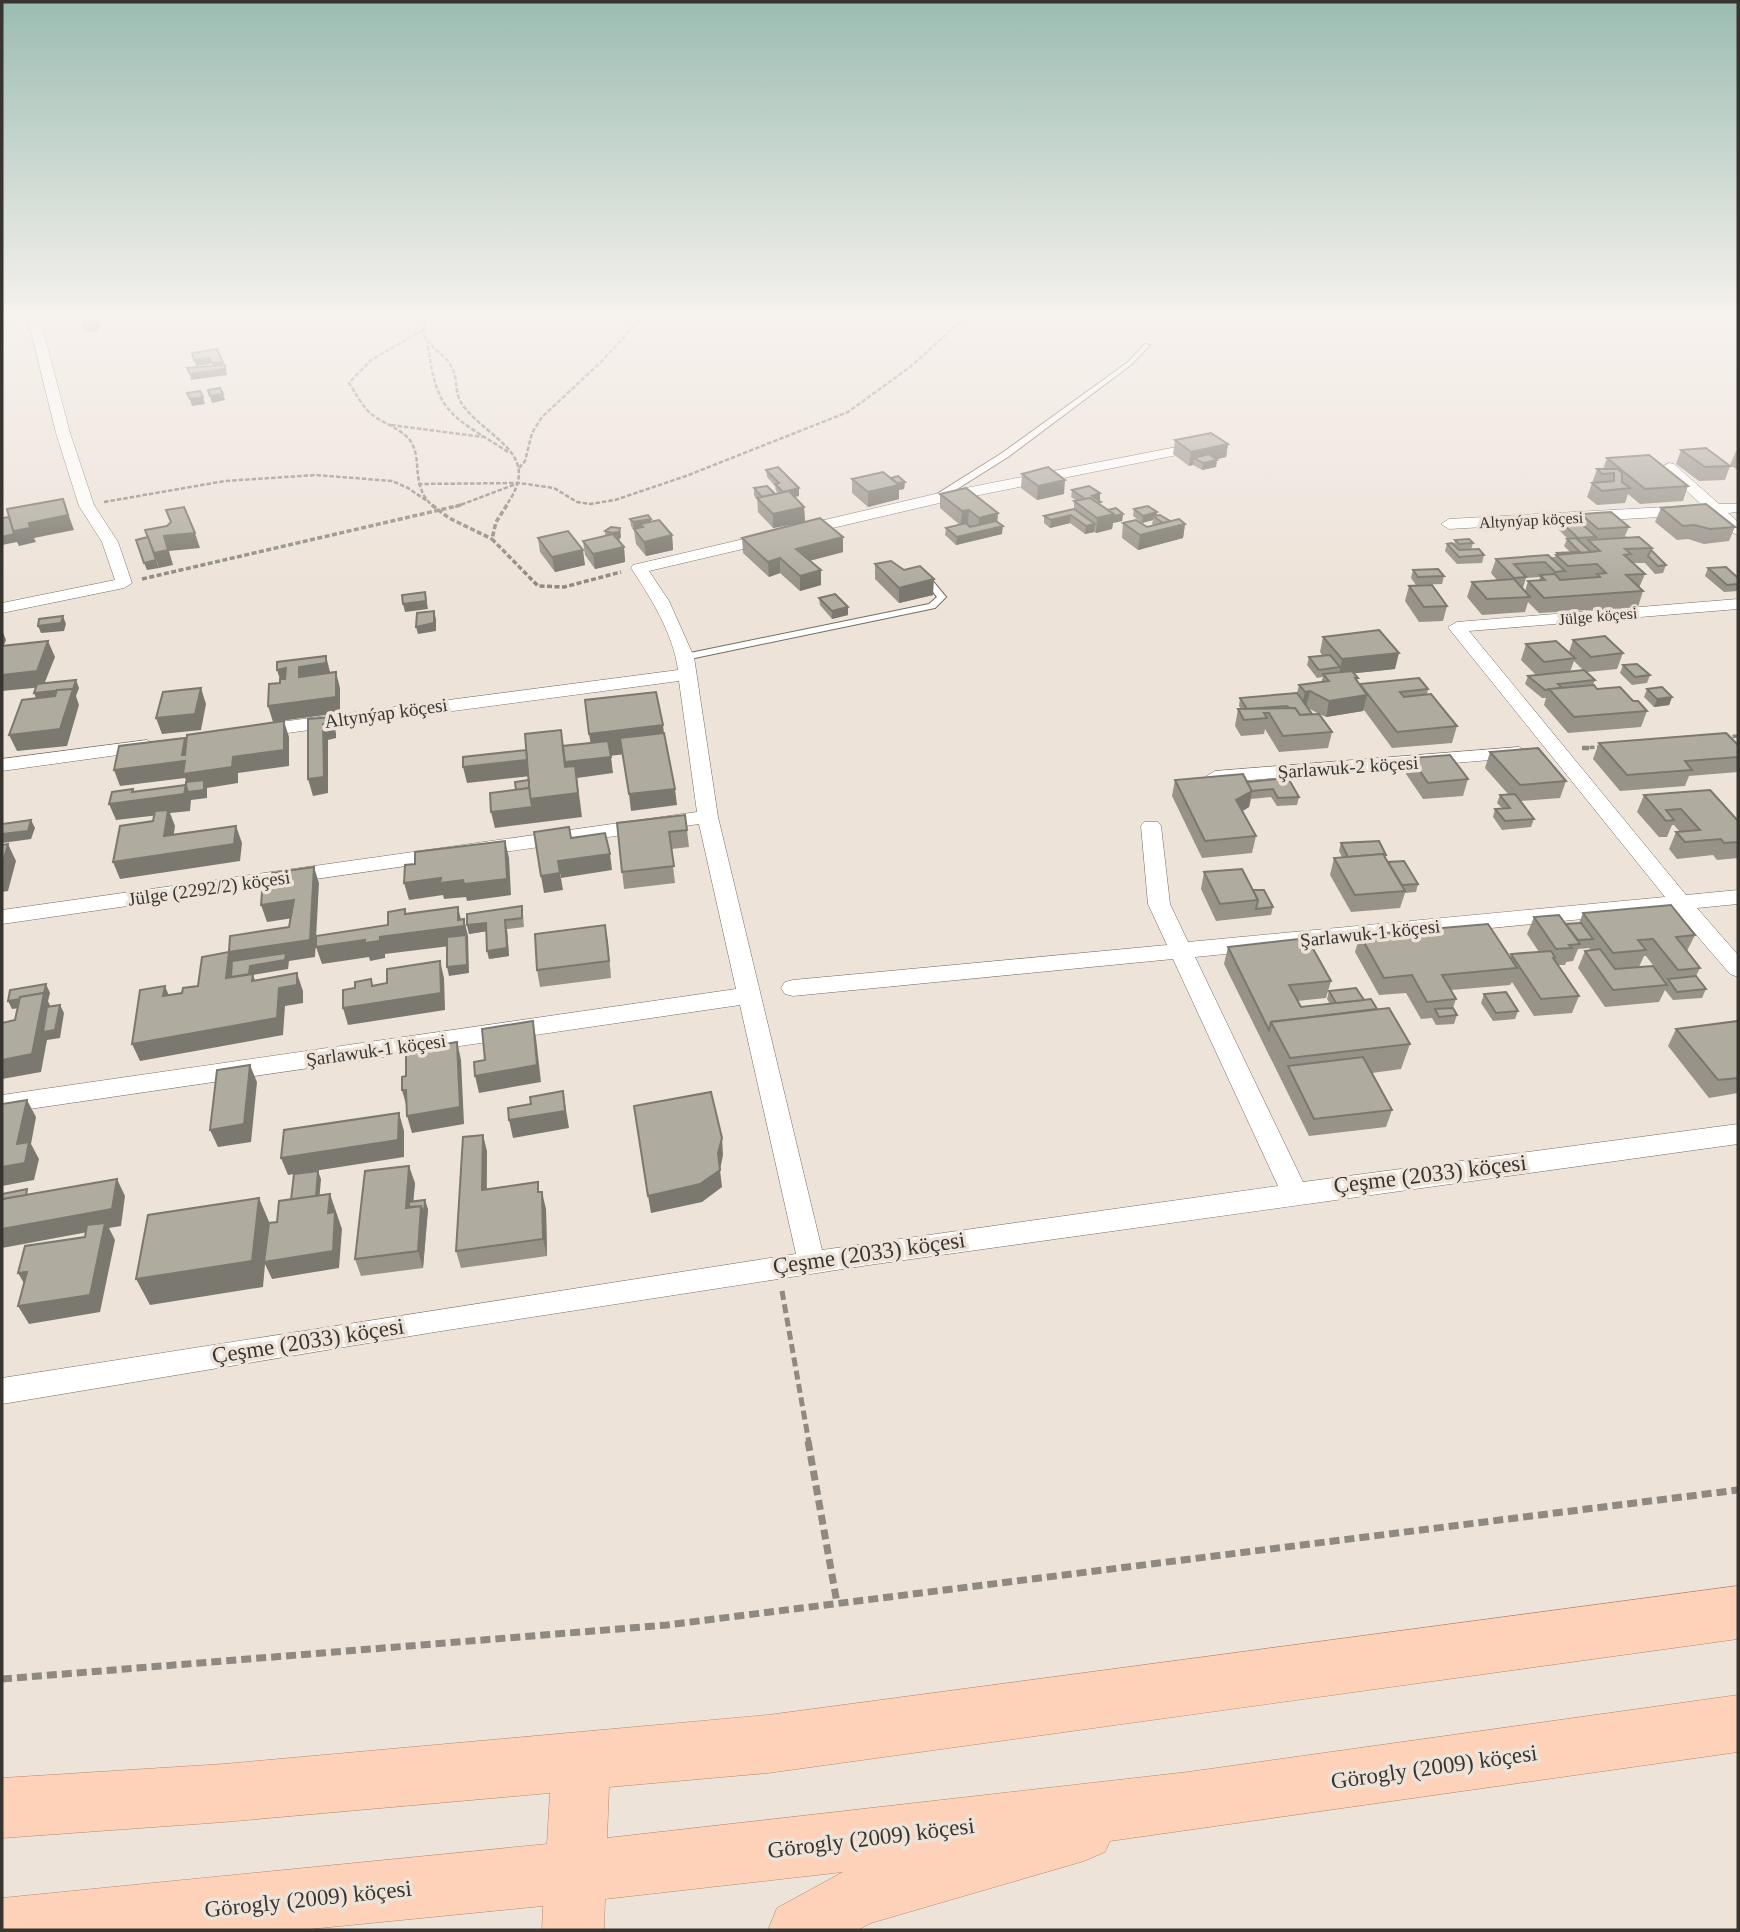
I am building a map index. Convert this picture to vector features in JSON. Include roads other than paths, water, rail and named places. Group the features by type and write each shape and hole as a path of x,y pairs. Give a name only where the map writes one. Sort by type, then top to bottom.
{"main road":[{"path":"2,1808 224,1793 768,1744 1738,1612"},
{"name":"Görogly (2009) köçesi","path":"2,1929 576,1872 1188,1802 1738,1723"},
{"path":"573,1930 581,1761"},
{"path":"799,1930 858,1896 1188,1802"}],"street":[{"path":"2,608 124,583 122,571 94,513 87,506 56,405"},
{"path":"811,1261 708,817 686,665 677,633 661,601 639,568 935,499 1182,450"},
{"path":"1669,467 1738,530"},
{"name":"Altynýap köçesi","path":"1449,524 1738,508"},
{"name":"Jülge köçesi","path":"1557,751 1457,627 1738,604"},
{"name":"Altynýap köçesi","path":"241,733 686,665"},
{"path":"2,765 172,743"},
{"path":"1557,751 1738,969"},
{"name":"Şarlawuk-2 köçesi","path":"1210,777 1557,751"},
{"name":"Jülge (2292/2) köçesi","path":"2,917 708,817"},
{"path":"1151,826 1159,904 1294,1192"},
{"name":"Şarlawuk-1 köçesi","path":"793,988 1738,897"},
{"name":"Şarlawuk-1 köçesi","path":"2,1104 751,995"},
{"name":"Çeşme (2033) köçesi","path":"2,1391 811,1261 1294,1192 1738,1134"}],"lane":[{"path":"935,499 1005,455 1073,405"},
{"path":"686,665 932,606 942,597 923,576"}]}
